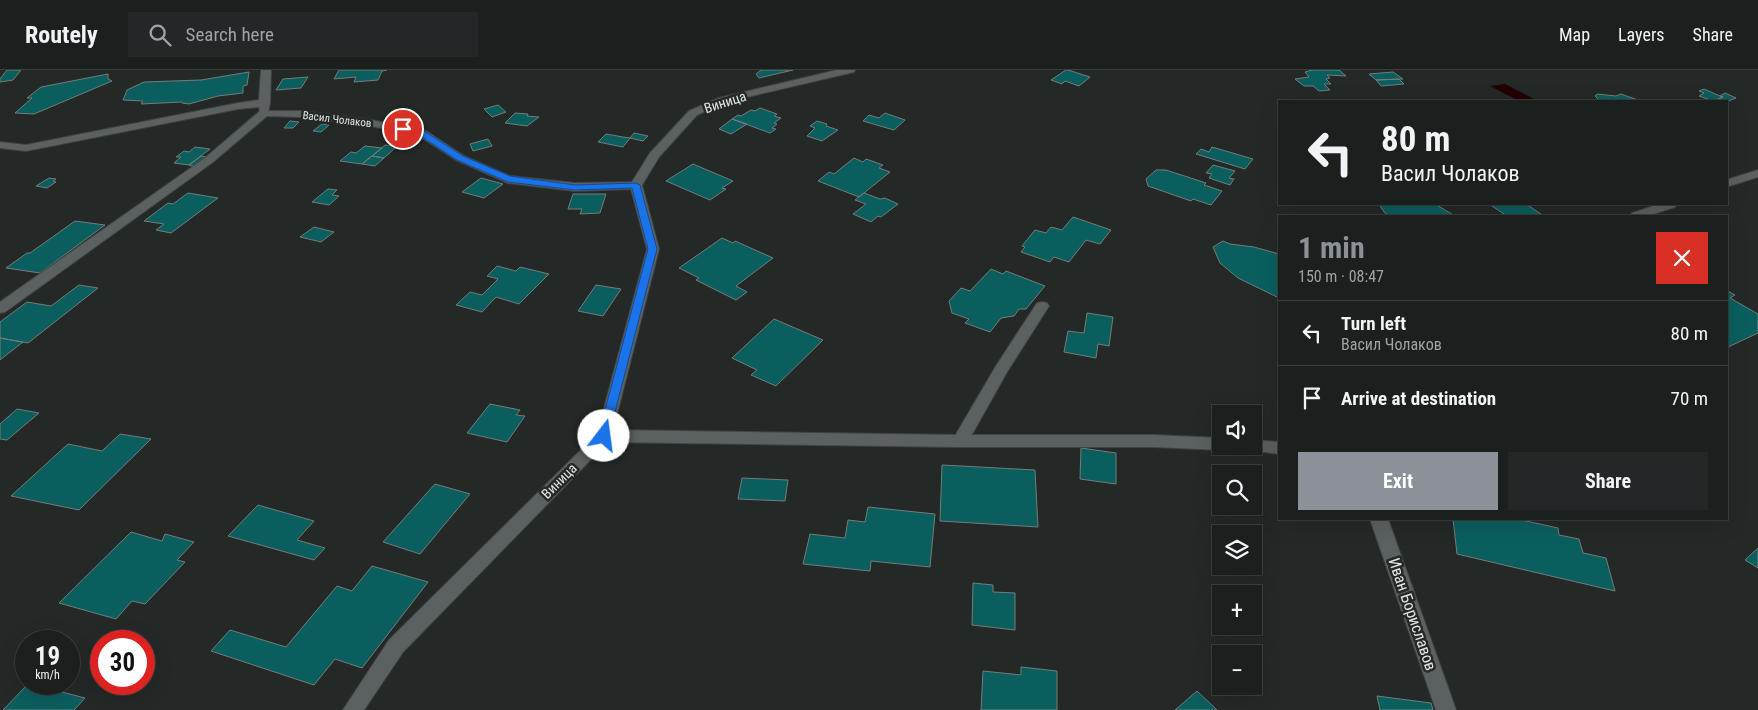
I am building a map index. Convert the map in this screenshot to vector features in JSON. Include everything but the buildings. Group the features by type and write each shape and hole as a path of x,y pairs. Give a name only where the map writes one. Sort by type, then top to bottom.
{"street":[{"path":"0,308 209,160 264,108 266,70"},
{"name":"Виница","path":"636,185 654,155 693,113 723,100 850,70"},
{"name":"Васил Чолаков","path":"0,146 26,148 238,106 366,122 422,133 460,158 508,179 575,188 636,185"},
{"path":"1728,183 1758,173"},
{"path":"636,185 653,249 604,436 960,441 1154,441 1212,444"},
{"path":"1639,215 1668,205"},
{"path":"960,441 1001,370 1042,306"},
{"name":"Виница","path":"353,710 396,646 604,436"},
{"path":"1262,447 1278,448"},
{"name":"Иван Бориславов","path":"1379,520 1446,710"}],"shaded area":[{"path":"1505,84 1534,99 1517,100 1490,86"}],"route":[{"path":"403,129 422,133 460,158 508,179 575,188 636,185 653,249 604,436"}]}
